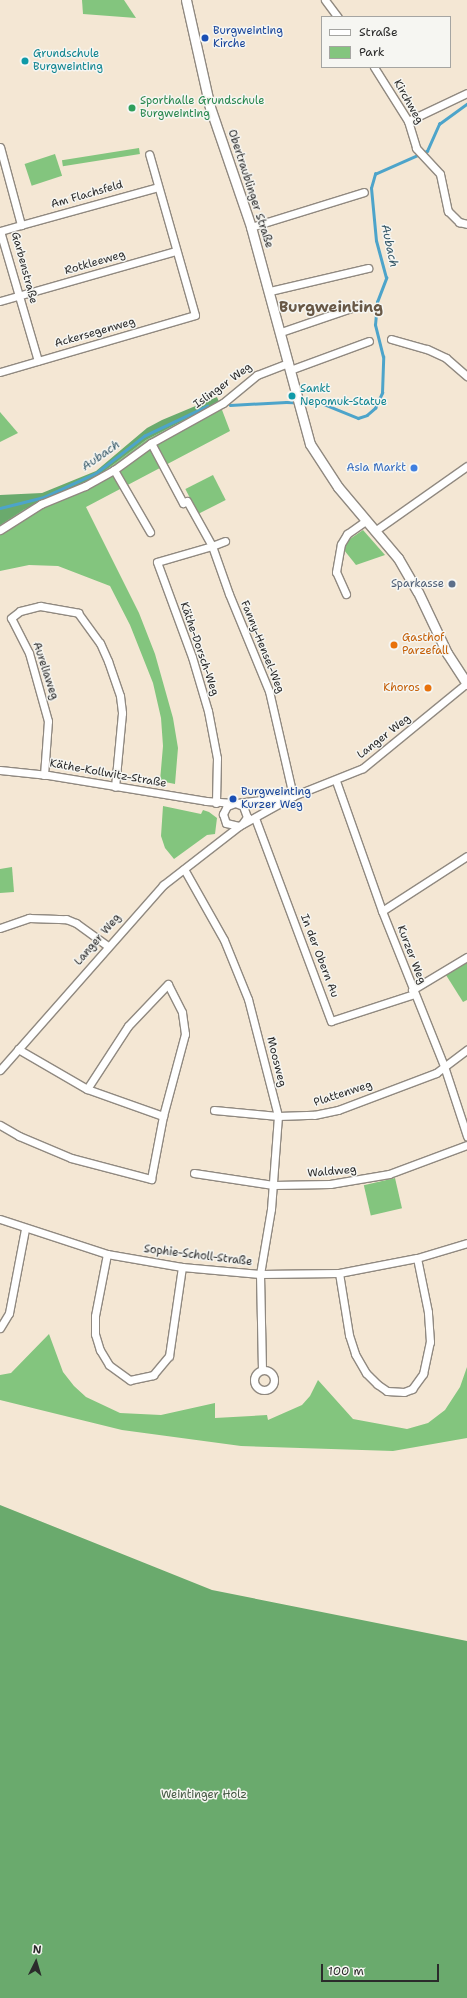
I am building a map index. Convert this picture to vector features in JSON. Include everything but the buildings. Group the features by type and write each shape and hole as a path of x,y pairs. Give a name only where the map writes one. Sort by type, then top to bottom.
{"street":[{"name":"Obertraublinger Straße","path":"186,0 210,107 251,227 270,291 304,427 316,457 338,487 376,530 398,558 418,592 447,653 467,683"},
{"path":"325,0 337,16"},
{"name":"Kirchweg","path":"375,68 408,121 416,148 424,159 440,174 448,211 459,222 467,224"},
{"path":"408,121 467,93"},
{"name":"Garbenstraße","path":"0,147 2,161 21,225 0,232 38,362"},
{"path":"149,154 176,251"},
{"name":"Am Flachsfeld","path":"21,225 158,187"},
{"path":"251,227 364,192"},
{"name":"Rotkleeweg","path":"0,301 176,251"},
{"name":"Ackersegenweg","path":"0,372 195,315 176,251"},
{"path":"270,291 368,268"},
{"path":"280,332 360,305"},
{"path":"391,339 440,355 467,376"},
{"name":"Islinger Weg","path":"0,530 41,504 85,486 114,470 150,443 223,403 257,375 369,341"},
{"path":"150,443 183,503 187,501 212,546 225,541"},
{"path":"376,530 467,466"},
{"path":"114,470 150,532"},
{"path":"346,594 336,572 341,544 347,534 367,520"},
{"name":"Fanny-Hensel-Weg","path":"212,546 229,594 270,691 293,796"},
{"name":"Käthe-Dorsch-Weg","path":"212,546 157,562 192,657 208,711 217,758 214,802"},
{"name":"Aureliaweg","path":"44,774 48,721 29,653 10,618 33,606 78,613 93,632 108,661 120,696 122,713 116,787"},
{"name":"Langer Weg","path":"0,1070 163,885 241,825 293,796 336,781 363,768 387,751 467,683"},
{"name":"Käthe-Kollwitz-Straße","path":"0,770 44,774 214,802 236,803 293,796"},
{"name":"Kurzer Weg","path":"336,781 382,911 413,992 444,1066 467,1136"},
{"path":"214,802 223,814 226,823 225,838"},
{"path":"223,814 227,806 236,803 243,806 247,813 241,825 231,826 226,823"},
{"name":"In der Obern Au","path":"255,818 331,1020 413,992 467,957"},
{"path":"382,911 467,856"},
{"name":"Moosweg","path":"184,869 224,940 248,999 278,1116 273,1185 260,1274 262,1370"},
{"path":"0,928 28,918 60,918 76,923 108,946"},
{"path":"0,1125 19,1136 71,1158 151,1179 163,1116 184,1034 182,1012 168,984 128,1026 87,1089"},
{"path":"18,1049 87,1089 163,1116"},
{"name":"Plattenweg","path":"214,1110 278,1116 314,1115 338,1110 436,1073 467,1050"},
{"name":"Waldweg","path":"194,1173 273,1185 359,1181 420,1164 467,1145"},
{"name":"Sophie-Scholl-Straße","path":"0,1219 25,1229 107,1254 182,1267 260,1274 339,1272 417,1258 467,1243"},
{"path":"0,1328 9,1313 25,1229"},
{"path":"107,1254 95,1316 96,1334 100,1350 109,1365 130,1380 153,1375 169,1356 182,1267"},
{"path":"339,1272 349,1335 355,1354 366,1373 377,1384 387,1391 404,1392 412,1389 423,1374 430,1342 428,1312 417,1258"}],"green space":[{"path":"82,0 124,0 136,18 83,14"},
{"path":"139,148 140,154 63,166 62,160"},
{"path":"55,154 62,176 32,186 25,164"},
{"path":"217,397 219,402 146,440 98,476 23,510 0,525 0,495 42,493 96,471 147,428 162,420"},
{"path":"219,402 230,431 86,507 139,613 155,654 173,718 178,748 175,784 160,781 163,746 161,718 153,683 130,625 110,586 58,566 29,565 0,571 0,520 98,476 146,440"},
{"path":"0,412 18,433 0,442"},
{"path":"213,475 226,500 198,514 185,489"},
{"path":"363,530 385,555 356,565 344,550 347,541"},
{"path":"163,806 201,814 203,810 209,812 217,818 215,834 207,835 174,859 165,848 161,836"},
{"path":"12,867 14,892 0,893 0,869"},
{"path":"467,962 467,1000 463,1002 446,975"},
{"path":"395,1178 402,1208 371,1215 364,1185"},
{"path":"49,1334 63,1372 74,1386 86,1397 120,1413 161,1415 215,1403 215,1418 267,1415 268,1420 302,1405 310,1396 318,1380 353,1419 407,1429 428,1423 445,1410 460,1387 467,1367 467,1438 393,1451 241,1446 122,1430 0,1400 0,1375 11,1373"},
{"name":"Weintinger Holz","path":"0,1505 212,1590 467,1641 467,1998 0,1998"}],"waterway":[{"name":"Aubach","path":"230,405 286,402 321,403 358,418 367,415 375,408 382,393 383,357 375,325 377,302 386,278 376,241 371,188 375,174 427,151 439,124 467,104"},
{"name":"Aubach","path":"0,508 44,497 96,473 144,436 207,406"}],"place":[{"name":"Burgweinting Kirche","path":"205,38"},
{"name":"Grundschule Burgweinting","path":"25,61"},
{"name":"Sporthalle Grundschule Burgweinting","path":"132,108"},
{"name":"Sankt Nepomuk-Statue","path":"292,396"},
{"name":"Asia Markt","path":"414,468"},
{"name":"Sparkasse","path":"452,584"},
{"name":"Gasthof Parzefall","path":"394,645"},
{"name":"Khoros","path":"428,688"},
{"name":"Burgweinting Kurzer Weg","path":"233,799"}],"district":[{"name":"Burgweinting","path":"331,308"}]}
